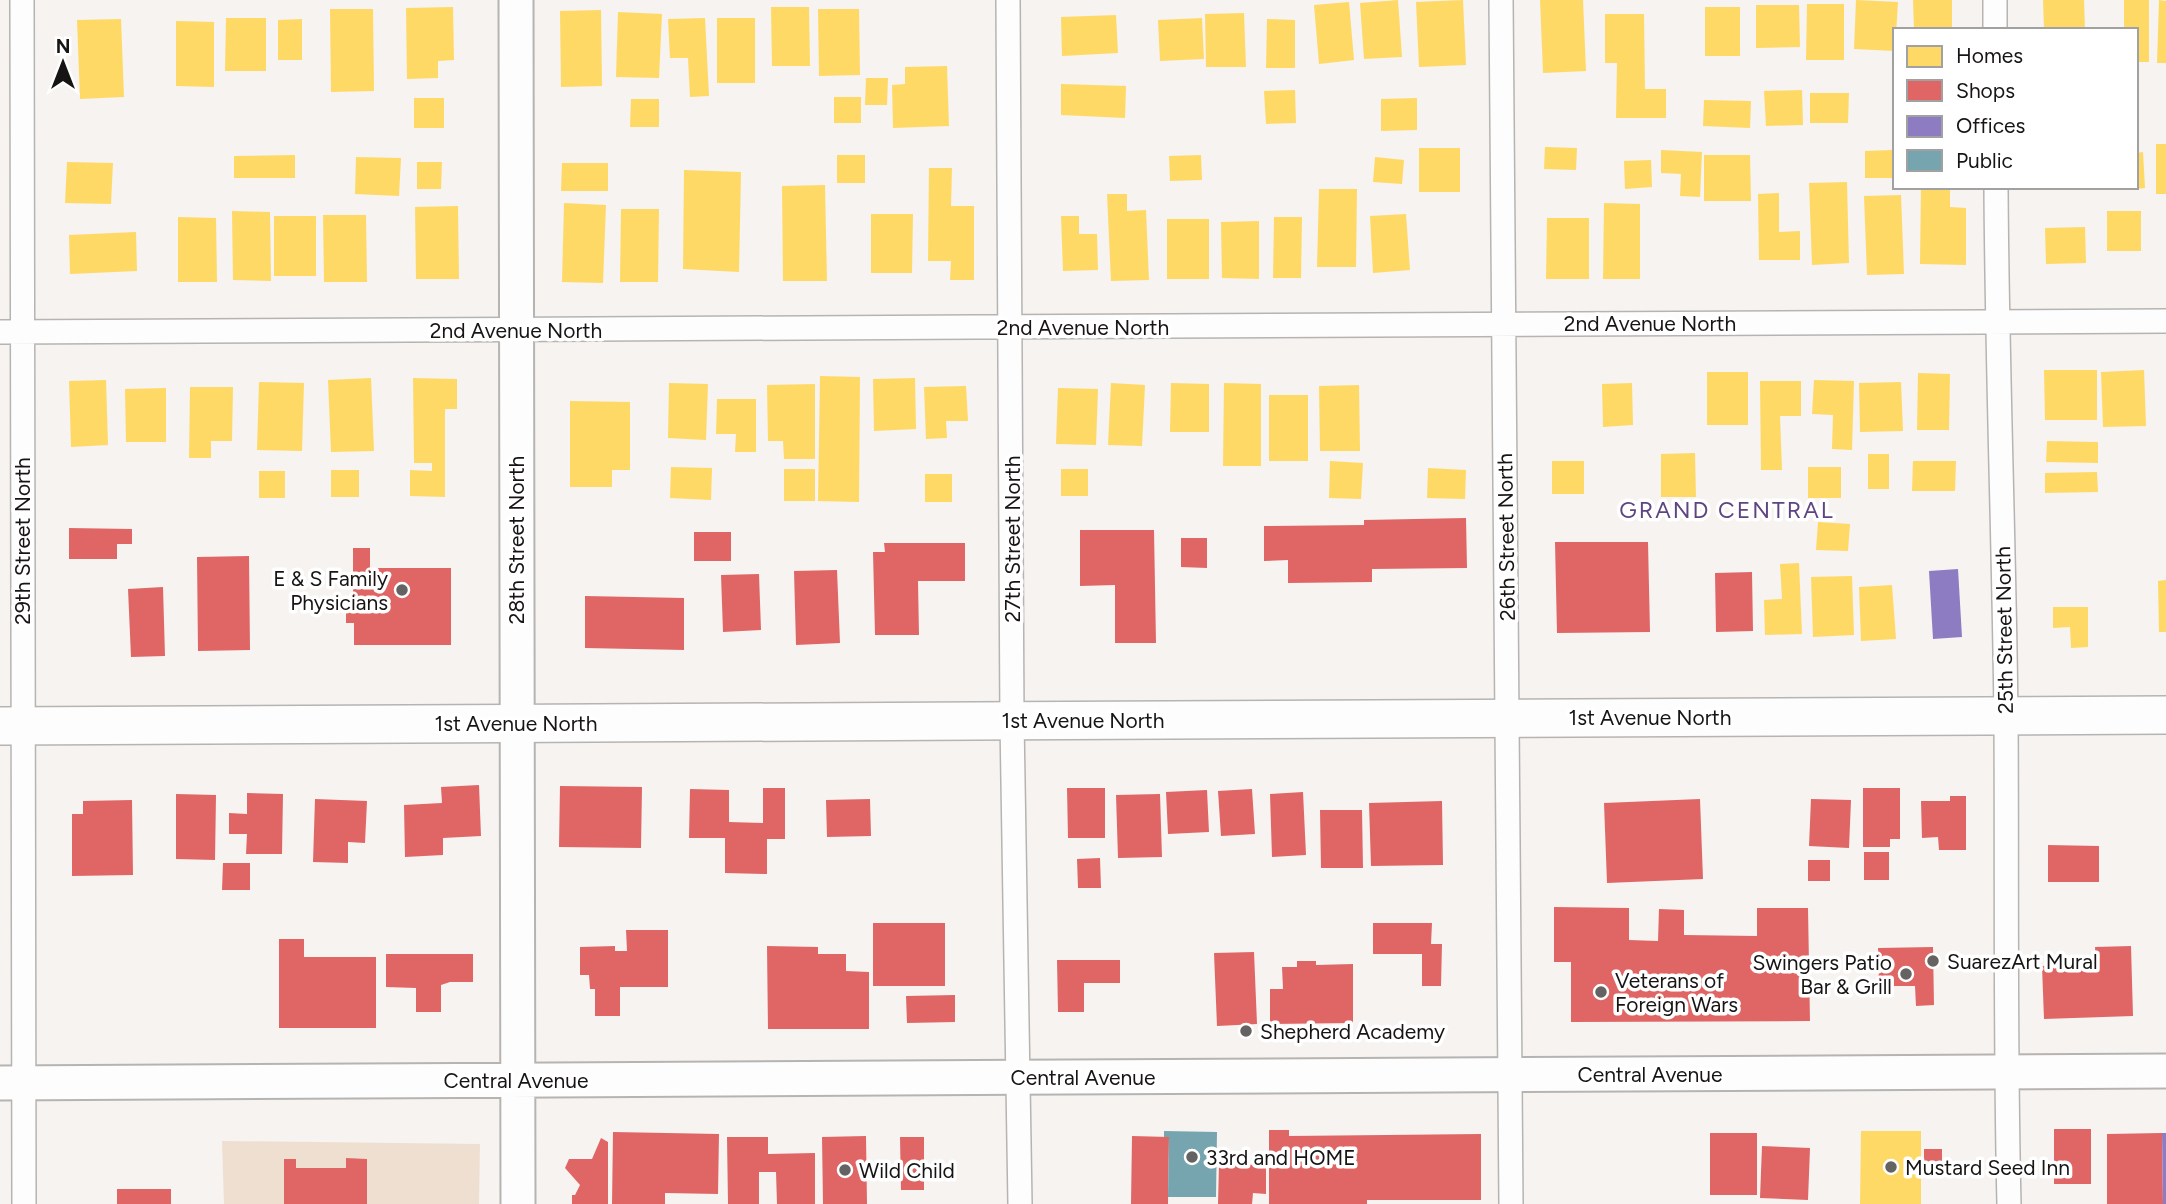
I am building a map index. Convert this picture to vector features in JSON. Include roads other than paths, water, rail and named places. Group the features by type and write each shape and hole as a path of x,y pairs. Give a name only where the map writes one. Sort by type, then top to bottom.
{"main road":[{"name":"1st Avenue North","path":"11,726 2166,715"}],"street":[{"name":"29th Street North","path":"22,0 11,332 11,1083 24,1204"},
{"name":"28th Street North","path":"516,0 518,1204"},
{"name":"27th Street North","path":"1008,0 1013,721 1020,1204"},
{"name":"26th Street North","path":"1501,0 1511,1204"},
{"path":"1995,0 1995,28"},
{"name":"25th Street North","path":"1996,189 2006,715 2006,1072 2009,1204"},
{"name":"2nd Avenue North","path":"11,332 2166,321"},
{"name":"Central Avenue","path":"11,1083 2166,1071"}],"place":[{"name":"E & S Family Physicians","path":"402,590"},
{"name":"SuarezArt Mural","path":"1933,961"},
{"name":"Swingers Patio Bar & Grill","path":"1906,974"},
{"name":"Veterans of Foreign Wars","path":"1601,992"},
{"name":"Shepherd Academy","path":"1246,1031"},
{"name":"33rd and HOME","path":"1192,1157"},
{"name":"Mustard Seed Inn","path":"1891,1167"},
{"name":"Wild Child","path":"845,1170"}],"district":[{"name":"GRAND CENTRAL","path":"1727,510"}]}
